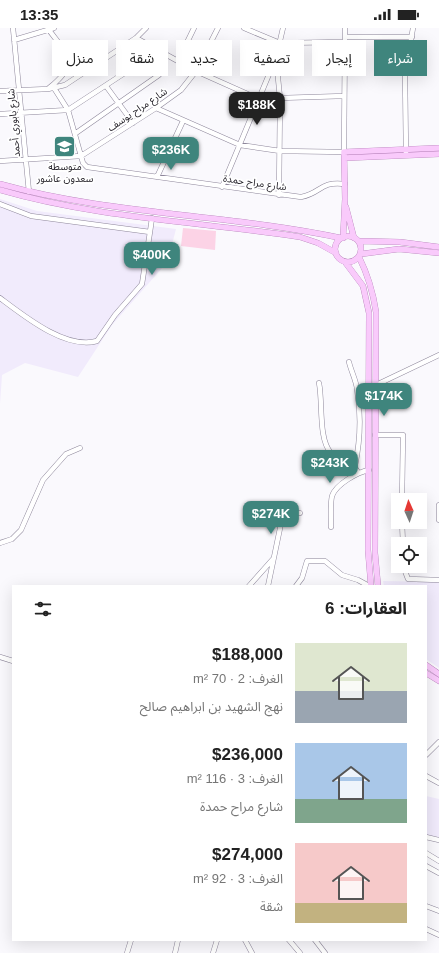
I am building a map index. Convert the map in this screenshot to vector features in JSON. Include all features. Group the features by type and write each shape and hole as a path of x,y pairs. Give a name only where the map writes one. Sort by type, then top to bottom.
{"main road":[{"path":"336,254 337,244 342,238 345,199 344,155 406,152 439,148"},
{"path":"406,152 439,154"},
{"path":"0,184 29,192 127,208 306,231 342,238 400,242 439,247"},
{"path":"0,190 32,200 152,218 300,237 318,243 336,254 344,262 363,286 369,313 368,550 370,585"},
{"path":"345,199 356,239 361,247 360,255 374,296 376,312 375,553 378,585"},
{"path":"344,262 353,262 360,255 399,249 439,253"},
{"path":"427,666 439,674"},
{"path":"427,674 439,682"}],"street":[{"path":"0,91 19,89 48,89 65,85 136,38 146,28"},
{"path":"188,40 194,28"},
{"name":"شارع مراح يوسف","path":"212,40 218,28"},
{"path":"244,28 273,40"},
{"path":"281,40 283,28"},
{"path":"345,28 345,40 412,37"},
{"path":"406,152 405,74 413,28"},
{"name":"شارع بابوري أحمد","path":"12,29 29,192"},
{"path":"14,40 51,29 67,54 69,63 66,73 48,89"},
{"path":"136,38 176,60"},
{"path":"0,114 68,110 146,59 152,60 160,68 159,75 76,133"},
{"name":"شارع مراح يوسف","path":"81,156 156,108 181,90 192,76"},
{"path":"207,76 259,99"},
{"path":"222,187 269,76"},
{"path":"278,76 280,98 280,195"},
{"path":"156,108 240,145 280,151 344,155 344,76"},
{"path":"106,86 133,123"},
{"path":"0,161 81,156 76,133 68,110 54,88"},
{"path":"280,98 344,96"},
{"path":"157,177 183,121"},
{"name":"شارع مراح حمدة","path":"81,156 83,163 87,167 280,195 307,196 328,183 345,184"},
{"path":"0,204 30,216 150,232"},
{"path":"0,298 28,318 56,334 81,343 97,341 115,315 142,284 152,218"},
{"path":"376,385 439,354"},
{"path":"349,362 357,388 358,408 358,453 354,466"},
{"path":"319,383 322,397 323,432 330,452 354,466 358,472"},
{"path":"375,435 403,436 402,493"},
{"path":"0,543 12,539 21,530 43,480 66,454 80,448"},
{"path":"330,527 332,495 341,485 358,472 369,470"},
{"path":"439,505 439,520"},
{"path":"268,585 283,514 300,513"},
{"path":"250,585 274,558"},
{"path":"297,585 302,578 307,561 325,561 342,575 368,585"},
{"path":"406,573 408,579 439,580"},
{"path":"0,658 12,661"},
{"path":"427,754 439,742"},
{"path":"427,777 439,783"},
{"path":"427,837 439,840"},
{"path":"427,855 439,861"},
{"path":"427,867 439,873"},
{"path":"427,906 439,911"},
{"path":"427,930 439,935"},
{"path":"127,953 131,941"},
{"path":"175,953 178,941"},
{"path":"213,953 217,941"},
{"path":"245,941 252,953"},
{"path":"290,941 300,953"},
{"path":"316,941 325,953"}],"shaded area":[{"path":"0,199 37,211 176,229 169,256 163,267 112,325 78,377 25,363 2,375 0,404"},
{"path":"183,228 216,231 215,250 181,246"},
{"path":"383,581 439,582 439,668 427,660 427,585 384,585"},
{"path":"427,796 439,799 439,837 427,835"}],"place":[{"name":"متوسطة سعدون عاشور","path":"65,146"}]}
